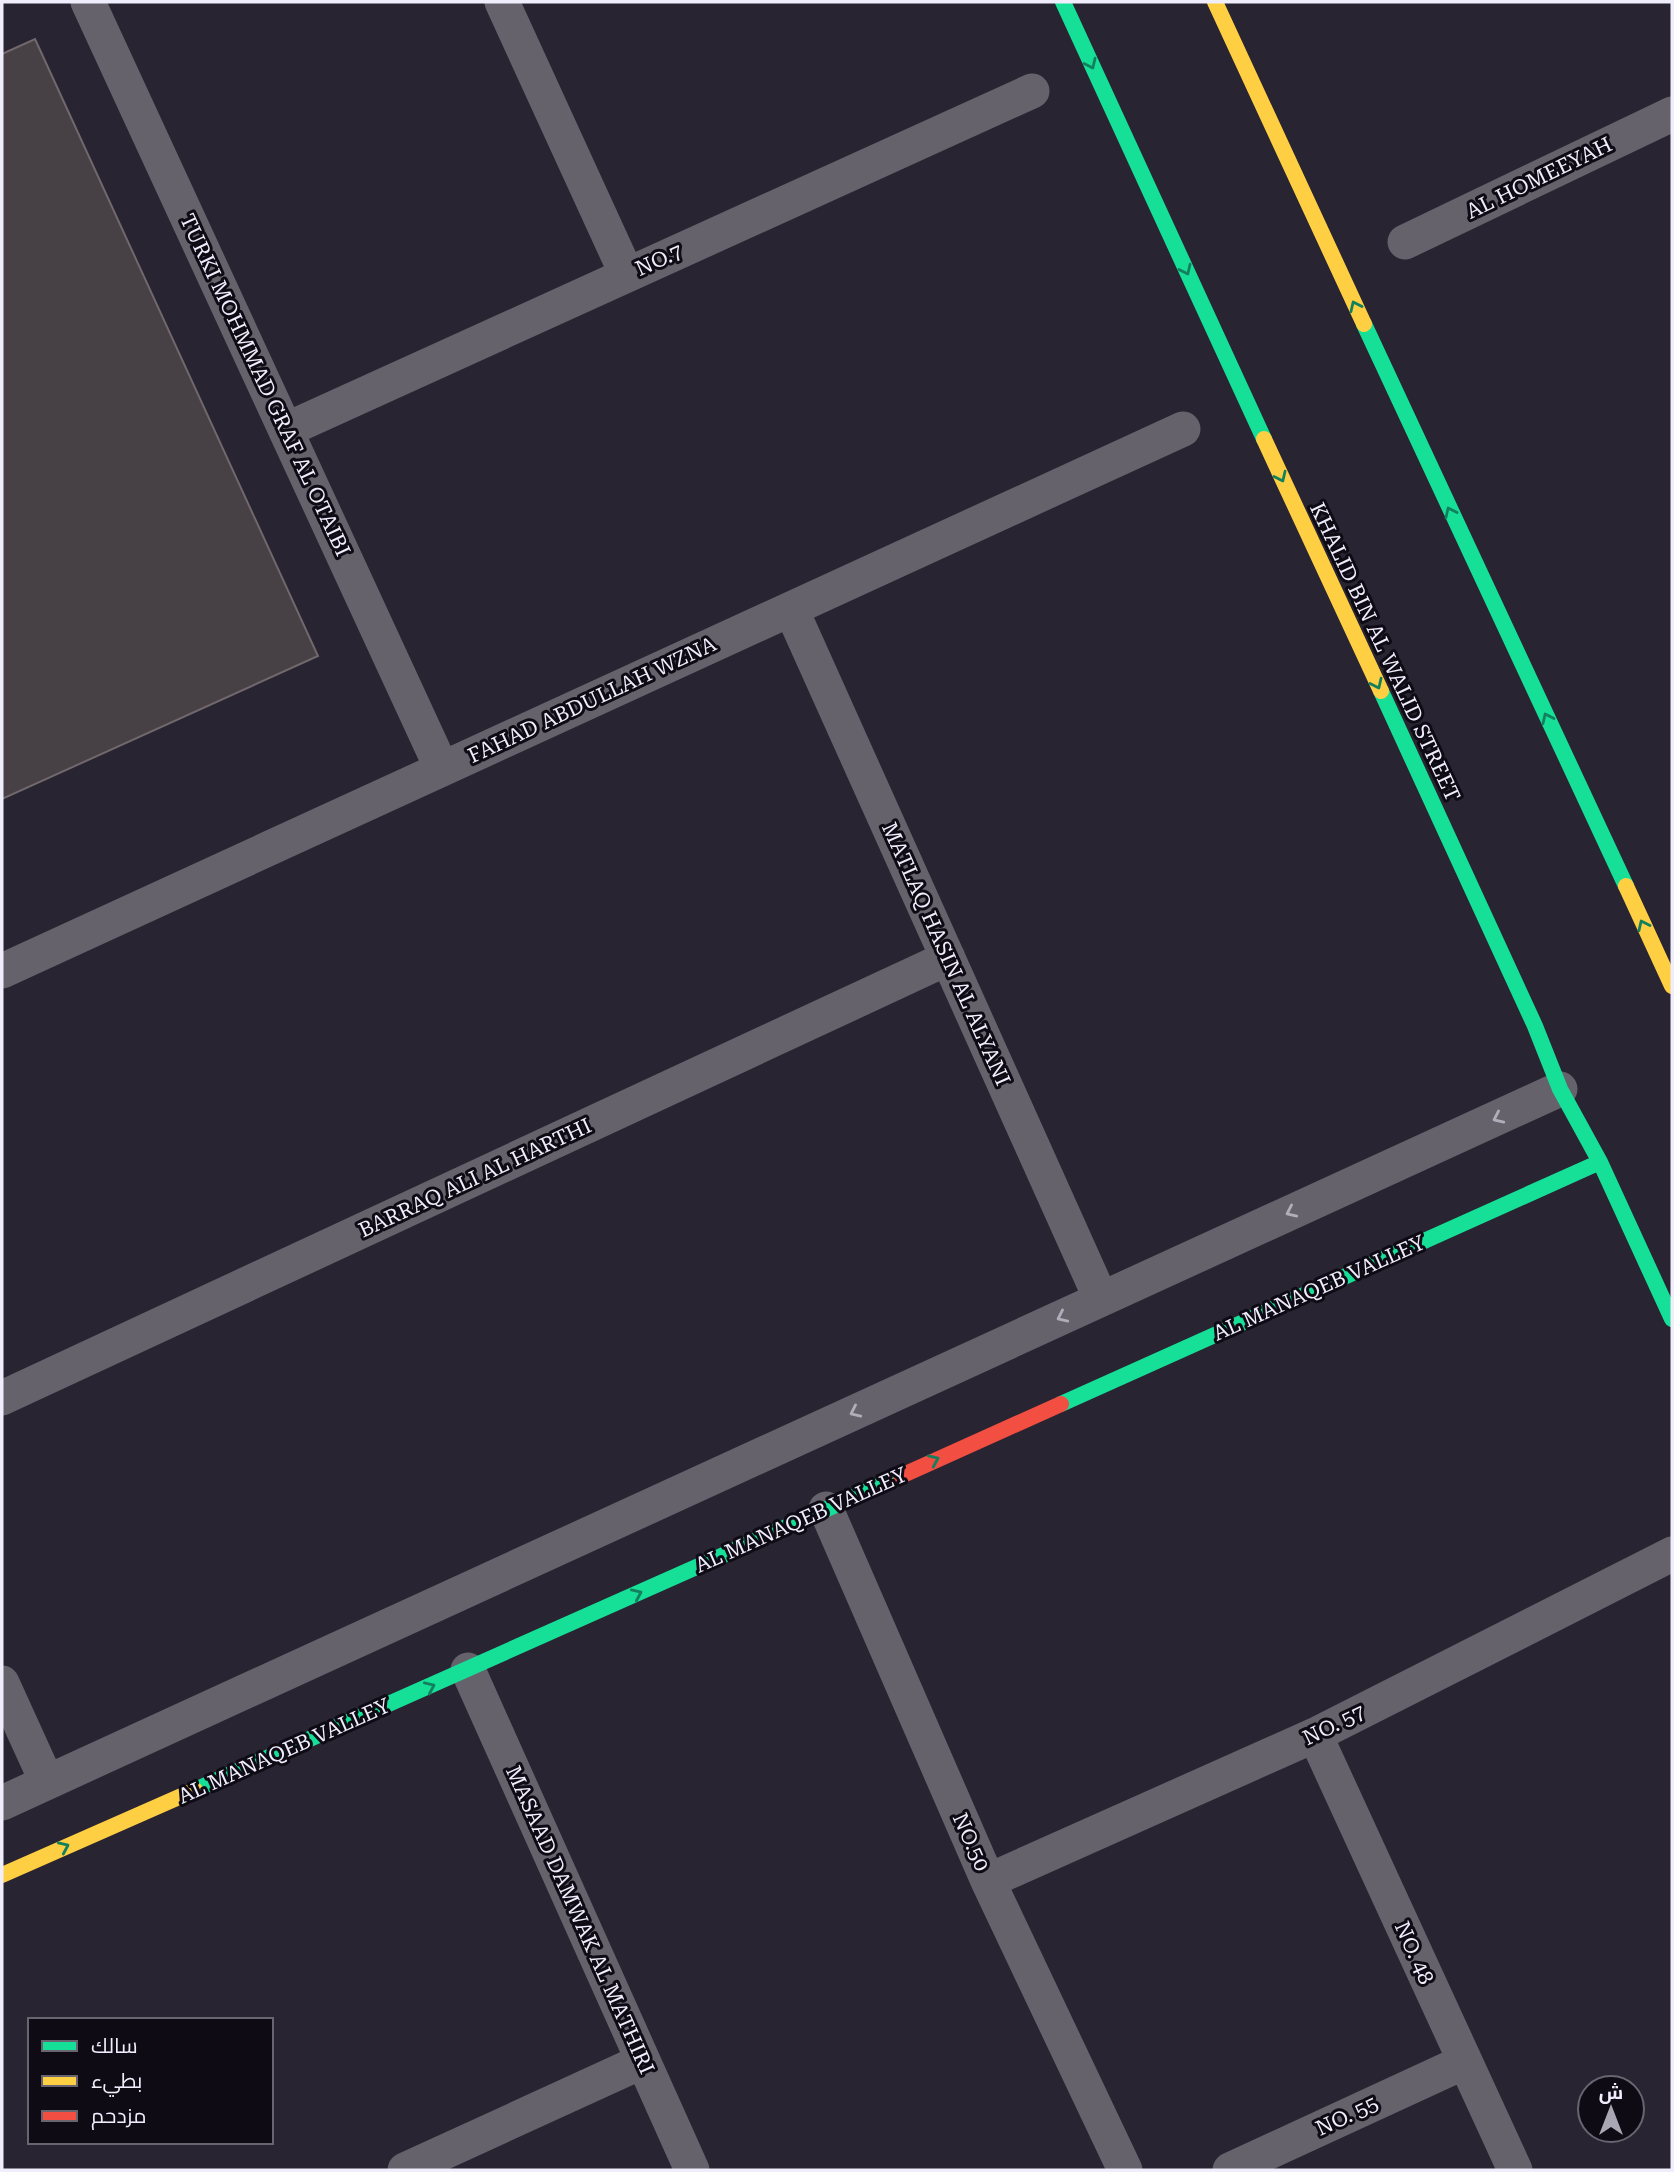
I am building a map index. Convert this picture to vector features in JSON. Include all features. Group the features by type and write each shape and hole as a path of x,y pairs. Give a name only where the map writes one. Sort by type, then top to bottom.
{"main road":[{"name":"KHALID BIN AL WALID STREET","path":"1062,2 1535,1026 1560,1089 1600,1162 1672,1319"},
{"path":"1215,2 1672,986"},
{"name":"AL MANAQEB VALLEY","path":"2,1875 468,1670 1600,1162"}],"street":[{"name":"TURKI MOHMMAD GRAF AL OTAIBI","path":"88,2 442,769"},
{"path":"502,2 627,275"},
{"name":"NO.7","path":"286,430 1031,90"},
{"name":"AL HOMEEYAH","path":"1405,242 1672,114"},
{"name":"FAHAD ABDULLAH WZNA","path":"2,971 1183,429"},
{"name":"MATLAQ HASIN AL ALYANI","path":"791,609 1101,1299"},
{"name":"BARRAQ ALI AL HARTHI","path":"2,1398 948,958"},
{"path":"2,1802 1560,1089"},
{"name":"NO.50","path":"826,1509 988,1881 1125,2170"},
{"name":"NO. 57","path":"988,1881 1315,1735 1672,1553"},
{"name":"MASAAD DAMWAK AL MATHIRI","path":"468,1670 692,2170"},
{"path":"2,1683 47,1782"},
{"name":"NO. 48","path":"1315,1735 1514,2170"},
{"path":"405,2170 643,2061"},
{"name":"NO. 55","path":"1230,2170 1464,2063"}],"building":[{"path":"35,39 318,656 2,799 2,54"}],"traffic: fast":[{"path":"1063,2 1264,439"},
{"path":"1364,324 1626,886"},
{"path":"1381,691 1535,1026 1560,1089 1600,1162 1672,1319"},
{"path":"1061,1404 1600,1162"},
{"path":"195,1790 901,1476"}],"traffic: slow":[{"path":"1215,2 1364,324"},
{"path":"1264,439 1381,691"},
{"path":"1626,886 1672,986"},
{"path":"2,1875 195,1790"}],"traffic: jam":[{"path":"901,1476 1061,1404"}]}
